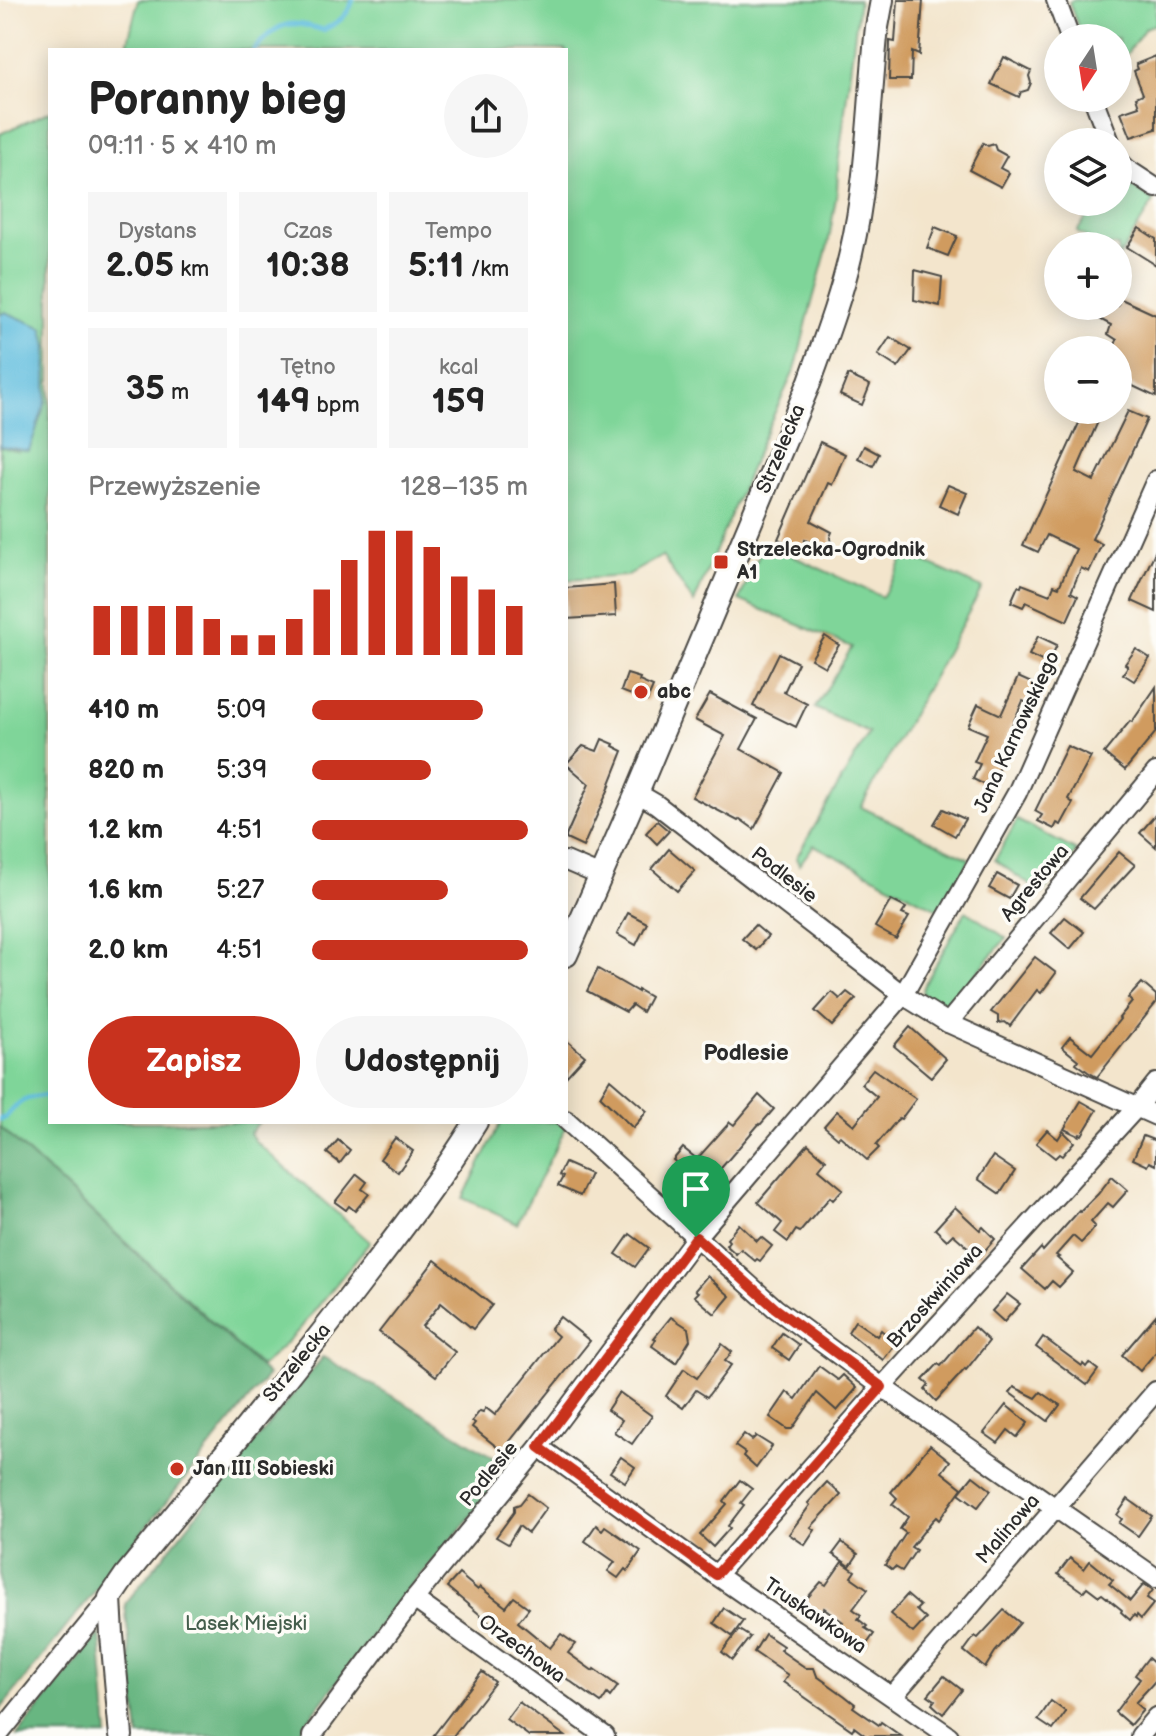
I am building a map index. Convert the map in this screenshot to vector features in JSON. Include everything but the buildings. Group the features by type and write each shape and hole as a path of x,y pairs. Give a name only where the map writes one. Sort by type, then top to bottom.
{"street":[{"name":"Strzelecka","path":"568,950 810,381 833,317 858,214 875,40 882,0"},
{"path":"1056,0 1065,24"},
{"path":"1132,172 1156,188"},
{"name":"Jana Karnowskiego","path":"903,995 1017,793 1156,480"},
{"name":"Agrestowa","path":"948,1023 1156,772"},
{"name":"Podlesie","path":"637,793 656,804 903,995 948,1023 1156,1116"},
{"path":"568,862 601,876"},
{"name":"Podlesie","path":"312,1736 414,1599 539,1447 696,1237 903,995"},
{"name":"Brzoskwiniowa","path":"716,1575 1156,1083"},
{"path":"568,1122 775,1308 882,1387 1156,1578"},
{"name":"Strzelecka","path":"0,1733 325,1330 475,1124"},
{"name":"Malinowa","path":"893,1696 1156,1391"},
{"name":"Truskawkowa","path":"539,1447 716,1575 949,1736"},
{"path":"110,1598 121,1736"},
{"name":"Orzechowa","path":"414,1599 605,1736"},
{"path":"1140,1736 1156,1717"}],"green space":[{"path":"138,0 859,0 828,245 796,367 694,603 662,556 626,576 568,580 568,48 126,48"},
{"path":"1156,0 1156,24 1145,28 1132,46 1132,24 1077,24 1069,2"},
{"path":"48,112 48,1124 257,1124 250,1133 255,1141 370,1242 299,1330 261,1367 0,1127 0,446 18,451 5,312 0,315 0,134"},
{"path":"1132,187 1154,201 1132,236 1132,232 1077,232 1087,216 1132,216"},
{"path":"764,543 882,597 905,553 982,588 861,807 970,859 941,911 814,845 799,865 796,858 869,733 815,708 852,647 739,600"},
{"path":"1017,820 1077,851 1042,894 995,860"},
{"path":"966,911 1006,938 954,1001 946,1006 922,994 923,987"},
{"path":"500,1124 567,1125 517,1224 463,1198"},
{"path":"0,1127 268,1375 0,1710"},
{"name":"Lasek Miejski","path":"323,1357 424,1414 512,1469 406,1592 296,1736 139,1736 125,1604"},
{"path":"100,1633 108,1736 17,1736"}],"water":[{"path":"5,312 43,328 47,347 46,401 29,451 0,446 0,315"}],"waterway":[{"path":"256,48 285,25 323,30 342,18 353,0"},
{"path":"0,1119 24,1100 48,1095"}],"place":[{"name":"Strzelecka-Ogrodnik A1","path":"721,562"},
{"name":"abc","path":"641,692"},
{"name":"Jan III Sobieski","path":"177,1469"}],"district":[{"name":"Podlesie","path":"746,1053"}],"route":[{"path":"696,1237 775,1308 882,1387 716,1575 539,1447 696,1237"}]}
